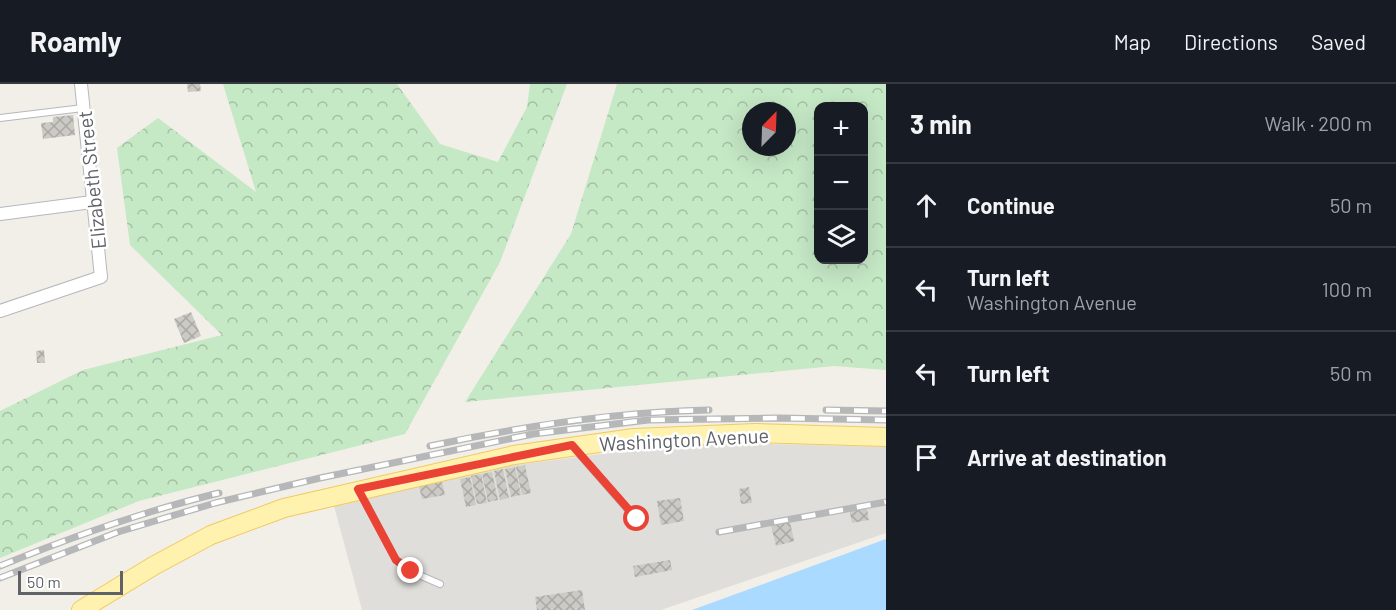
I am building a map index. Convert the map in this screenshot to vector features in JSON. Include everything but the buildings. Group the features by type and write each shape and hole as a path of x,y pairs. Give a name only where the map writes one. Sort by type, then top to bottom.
{"main road":[{"name":"Washington Avenue","path":"81,610 155,565 211,536 284,508 358,489 572,445 634,438 756,434 886,437"}],"street":[{"name":"Elizabeth Street","path":"0,311 101,277 81,84"},
{"path":"0,214 92,202"}],"lane":[{"path":"0,118 83,108"},
{"path":"572,445 637,519"},
{"path":"358,489 396,560 411,571 440,584"}],"shaded area":[{"path":"695,442 886,447 886,533 661,610 362,610 334,506 500,467"}],"green space":[{"path":"223,84 397,84 440,144 498,162 527,107 530,84 567,84 500,262 405,434 139,501 0,558 0,411 83,370 222,335 130,245 117,148 158,118 256,192"},
{"path":"617,84 886,84 886,370 834,366 465,402 571,234"}],"water":[{"path":"886,539 886,610 692,610"}],"railway":[{"path":"430,446 569,421 709,410"},
{"path":"826,410 886,411"},
{"path":"0,578 118,532 215,503 320,478 533,434 648,420 779,418 886,420"},
{"path":"0,566 108,525 219,493"},
{"path":"719,532 886,502"}],"route":[{"path":"411,571 396,560 358,489 514,455 572,445 637,519"}]}
